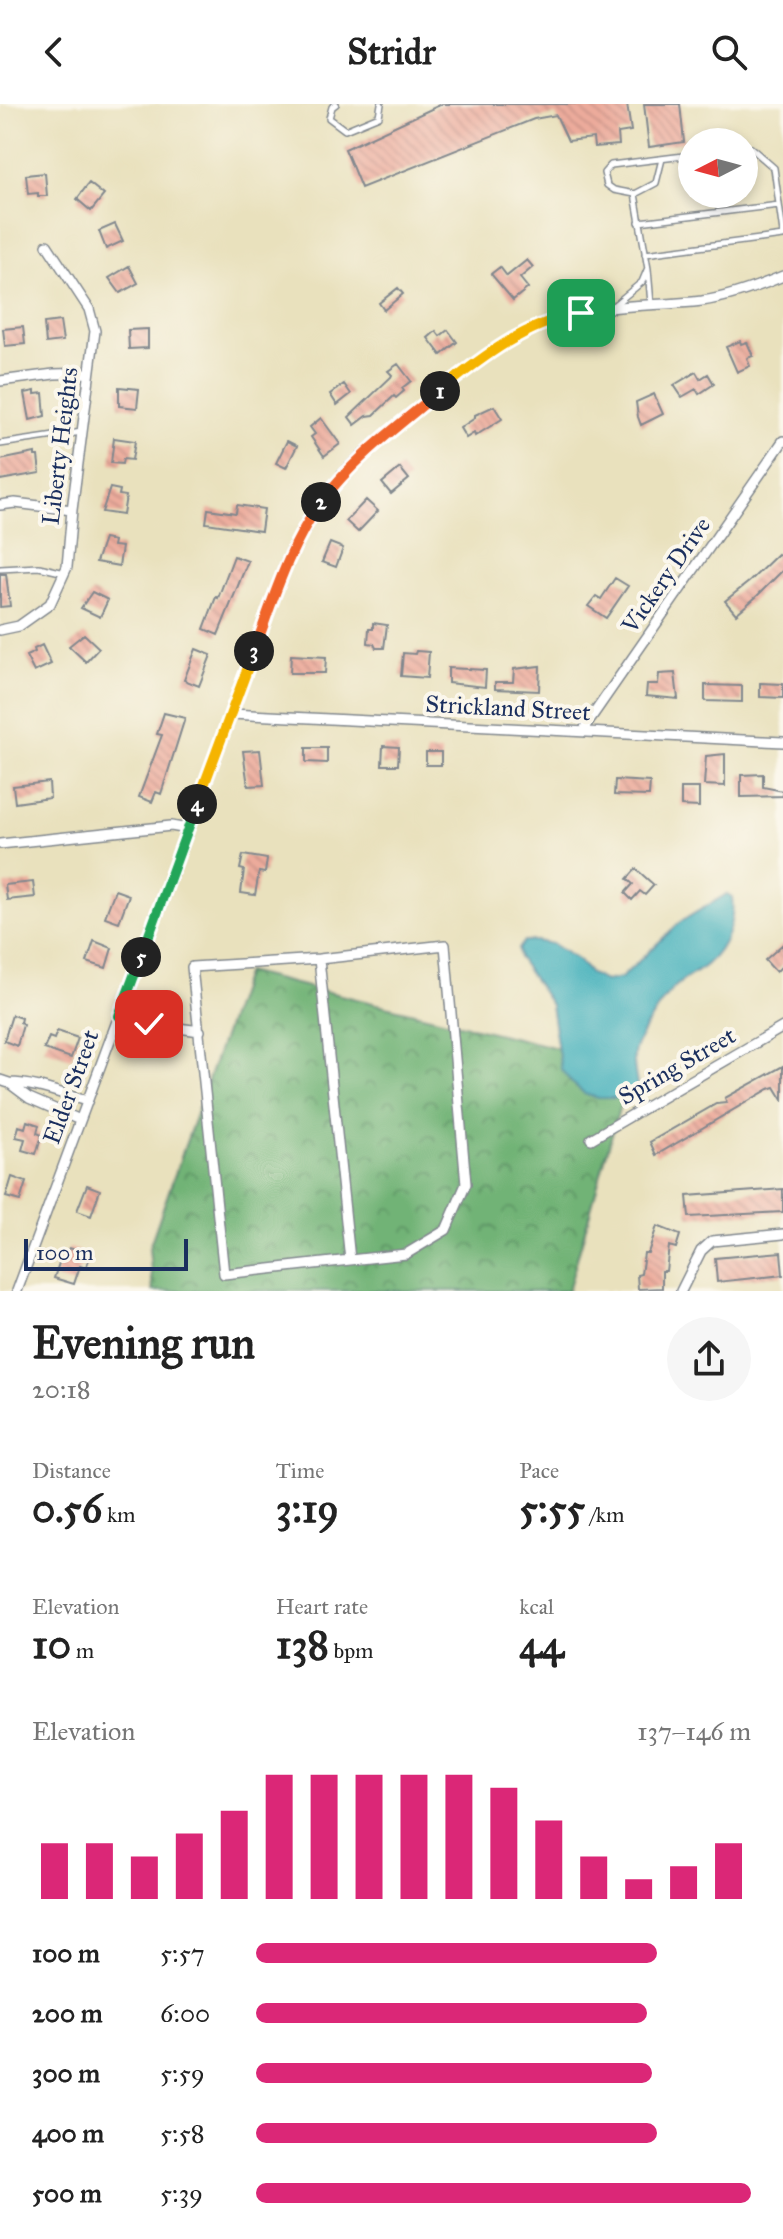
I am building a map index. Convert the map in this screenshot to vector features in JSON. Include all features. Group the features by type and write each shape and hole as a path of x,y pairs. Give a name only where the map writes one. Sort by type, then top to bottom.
{"street":[{"name":"Liberty Heights","path":"0,630 19,626 50,604 65,573 95,331 89,309 47,245"},
{"name":"Elder Street","path":"17,1291 289,557 312,515 338,480 384,437 478,360 502,344 550,321 611,307 731,295 783,276"},
{"path":"0,381 89,373"},
{"name":"Vickery Drive","path":"584,732 783,441"},
{"path":"0,505 15,503 72,510"},
{"name":"Strickland Street","path":"231,714 783,742"},
{"path":"0,844 171,826 188,829"},
{"path":"445,945 466,1184 446,1230 406,1254 224,1274 192,967 319,959 445,945"},
{"path":"319,959 350,1260"},
{"path":"119,1016 149,1024 200,1031"},
{"name":"Spring Street","path":"591,1139 783,1027"},
{"path":"5,1082 39,1086 87,1101"},
{"path":"5,1082 29,1098 80,1120"},
{"path":"681,1291 701,1251 712,1241 783,1234"}],"lane":[{"path":"336,104 329,118 345,130 379,116 381,104"},
{"path":"645,254 783,235 774,168 758,154"},
{"path":"662,159 656,183 635,194 614,190 607,185 604,173 611,165 678,157"},
{"path":"635,194 651,304"},
{"path":"639,222 779,205"},
{"path":"611,307 642,282 648,269"},
{"path":"0,444 82,432"},
{"path":"0,569 39,567 65,573"}],"green space":[{"path":"246,972 631,1066 568,1291 153,1291 149,1248"}],"water":[{"path":"727,894 732,897 732,915 728,934 719,950 707,964 671,991 638,1042 634,1059 638,1092 630,1098 598,1098 584,1093 561,1069 551,1005 519,958 518,949 524,941 552,944 579,961 590,974 605,981 621,978 680,922"}],"building":[{"path":"442,104 627,104 631,131 618,133 619,145 594,147 593,138 568,141 556,115 534,119 361,188 345,149"},
{"path":"644,104 680,104 683,128 678,128 678,143 649,147"},
{"path":"45,173 47,196 28,194 26,175"},
{"path":"89,183 104,195 91,211 77,199"},
{"path":"115,224 123,241 106,249 99,231"},
{"path":"527,260 533,267 520,278 528,288 513,300 491,274 500,267 507,276"},
{"path":"129,266 138,283 120,293 109,278"},
{"path":"398,288 403,294 384,310 379,303"},
{"path":"60,321 63,341 46,343 44,323"},
{"path":"23,327 25,344 5,346 3,329"},
{"path":"148,329 148,348 129,349 128,330"},
{"path":"448,330 457,342 441,355 428,338 436,331 440,336"},
{"path":"740,341 741,344 747,342 753,356 747,358 750,366 737,372 726,347"},
{"path":"398,364 411,381 402,388 404,391 374,415 355,425 349,417 391,377 388,371"},
{"path":"696,372 700,379 708,374 714,384 699,394 696,389 682,397 674,385"},
{"path":"344,384 351,394 337,405 330,394"},
{"path":"119,387 139,389 137,408 119,406"},
{"path":"35,391 35,394 43,393 45,416 30,420 25,393"},
{"path":"654,394 663,414 641,425 636,402"},
{"path":"494,406 502,419 475,436 474,433 466,438 460,428 475,415"},
{"path":"321,418 340,444 324,456 311,437 315,434 310,427"},
{"path":"114,438 135,441 132,460 123,459 122,464 111,463"},
{"path":"287,441 297,446 286,468 276,463"},
{"path":"35,453 40,473 0,480 0,460"},
{"path":"400,468 409,479 391,494 382,483"},
{"path":"110,488 120,490 119,495 126,496 123,515 102,512"},
{"path":"366,500 378,511 358,532 346,521"},
{"path":"237,505 264,509 261,531 206,523 208,509 236,513"},
{"path":"104,539 114,541 113,546 122,547 119,566 96,562"},
{"path":"330,543 343,548 336,567 322,562"},
{"path":"778,554 783,559 783,570 736,614 725,601"},
{"path":"234,556 248,561 218,635 204,629"},
{"path":"0,574 6,574 10,606 0,607"},
{"path":"615,578 628,586 606,618 588,606 596,596 601,599"},
{"path":"92,592 108,600 100,617 81,608"},
{"path":"373,623 387,625 384,648 368,643 369,629 373,629"},
{"path":"84,634 99,648 86,662 69,646"},
{"path":"42,645 51,664 34,672 26,656"},
{"path":"196,649 211,655 199,686 184,680"},
{"path":"416,651 429,652 427,678 401,676 403,653 415,654"},
{"path":"291,655 326,657 325,673 290,673"},
{"path":"540,666 539,691 495,689 495,682 513,682 514,669"},
{"path":"448,668 486,670 485,687 448,683"},
{"path":"675,673 678,699 646,696 647,684 658,684 659,674"},
{"path":"760,683 783,684 783,698 760,697"},
{"path":"705,685 742,686 742,702 705,701"},
{"path":"164,713 185,718 161,794 156,792 152,802 139,797 162,735 157,734"},
{"path":"383,746 399,747 398,765 382,765"},
{"path":"306,748 327,748 327,763 306,762"},
{"path":"260,750 264,785 248,786 243,751"},
{"path":"426,752 441,752 441,765 426,765"},
{"path":"725,754 725,786 704,785 706,756"},
{"path":"763,774 763,787 783,791 783,796 741,797 741,775"},
{"path":"615,780 650,782 649,796 614,795"},
{"path":"49,782 50,798 15,803 13,786"},
{"path":"681,788 699,788 699,807 681,806"},
{"path":"243,855 267,859 265,873 259,872 255,895 241,893"},
{"path":"636,869 654,885 645,895 640,891 632,900 625,893 633,884 627,879"},
{"path":"33,882 35,897 7,900 5,885"},
{"path":"115,890 129,895 119,922 105,917"},
{"path":"94,941 112,948 106,968 87,962"},
{"path":"783,944 783,965 776,972 765,960"},
{"path":"12,1015 21,1018 23,1025 17,1046 4,1041"},
{"path":"57,1031 78,1038 71,1058 44,1049 49,1037 54,1039"},
{"path":"783,1066 783,1100 775,1087 769,1089 656,1155 650,1142 716,1104 727,1103 725,1098"},
{"path":"27,1121 39,1125 37,1133 42,1135 36,1154 22,1150 25,1139 16,1137 19,1126 25,1128"},
{"path":"12,1177 26,1182 20,1201 6,1197"},
{"path":"87,1185 100,1190 91,1216 77,1211"},
{"path":"783,1189 783,1212 689,1217 687,1196"},
{"path":"657,1226 680,1235 676,1248 669,1246 666,1271 662,1271 662,1288 638,1289 637,1275 641,1274 644,1253 648,1253"},
{"path":"69,1248 89,1259 86,1268 80,1266 74,1284 54,1278 60,1260 64,1261"},
{"path":"781,1252 783,1275 717,1282 715,1258"}],"route":[{"path":"149,1024 119,1016 289,557 312,515 361,456 478,360 523,333 550,321 581,313"}]}
